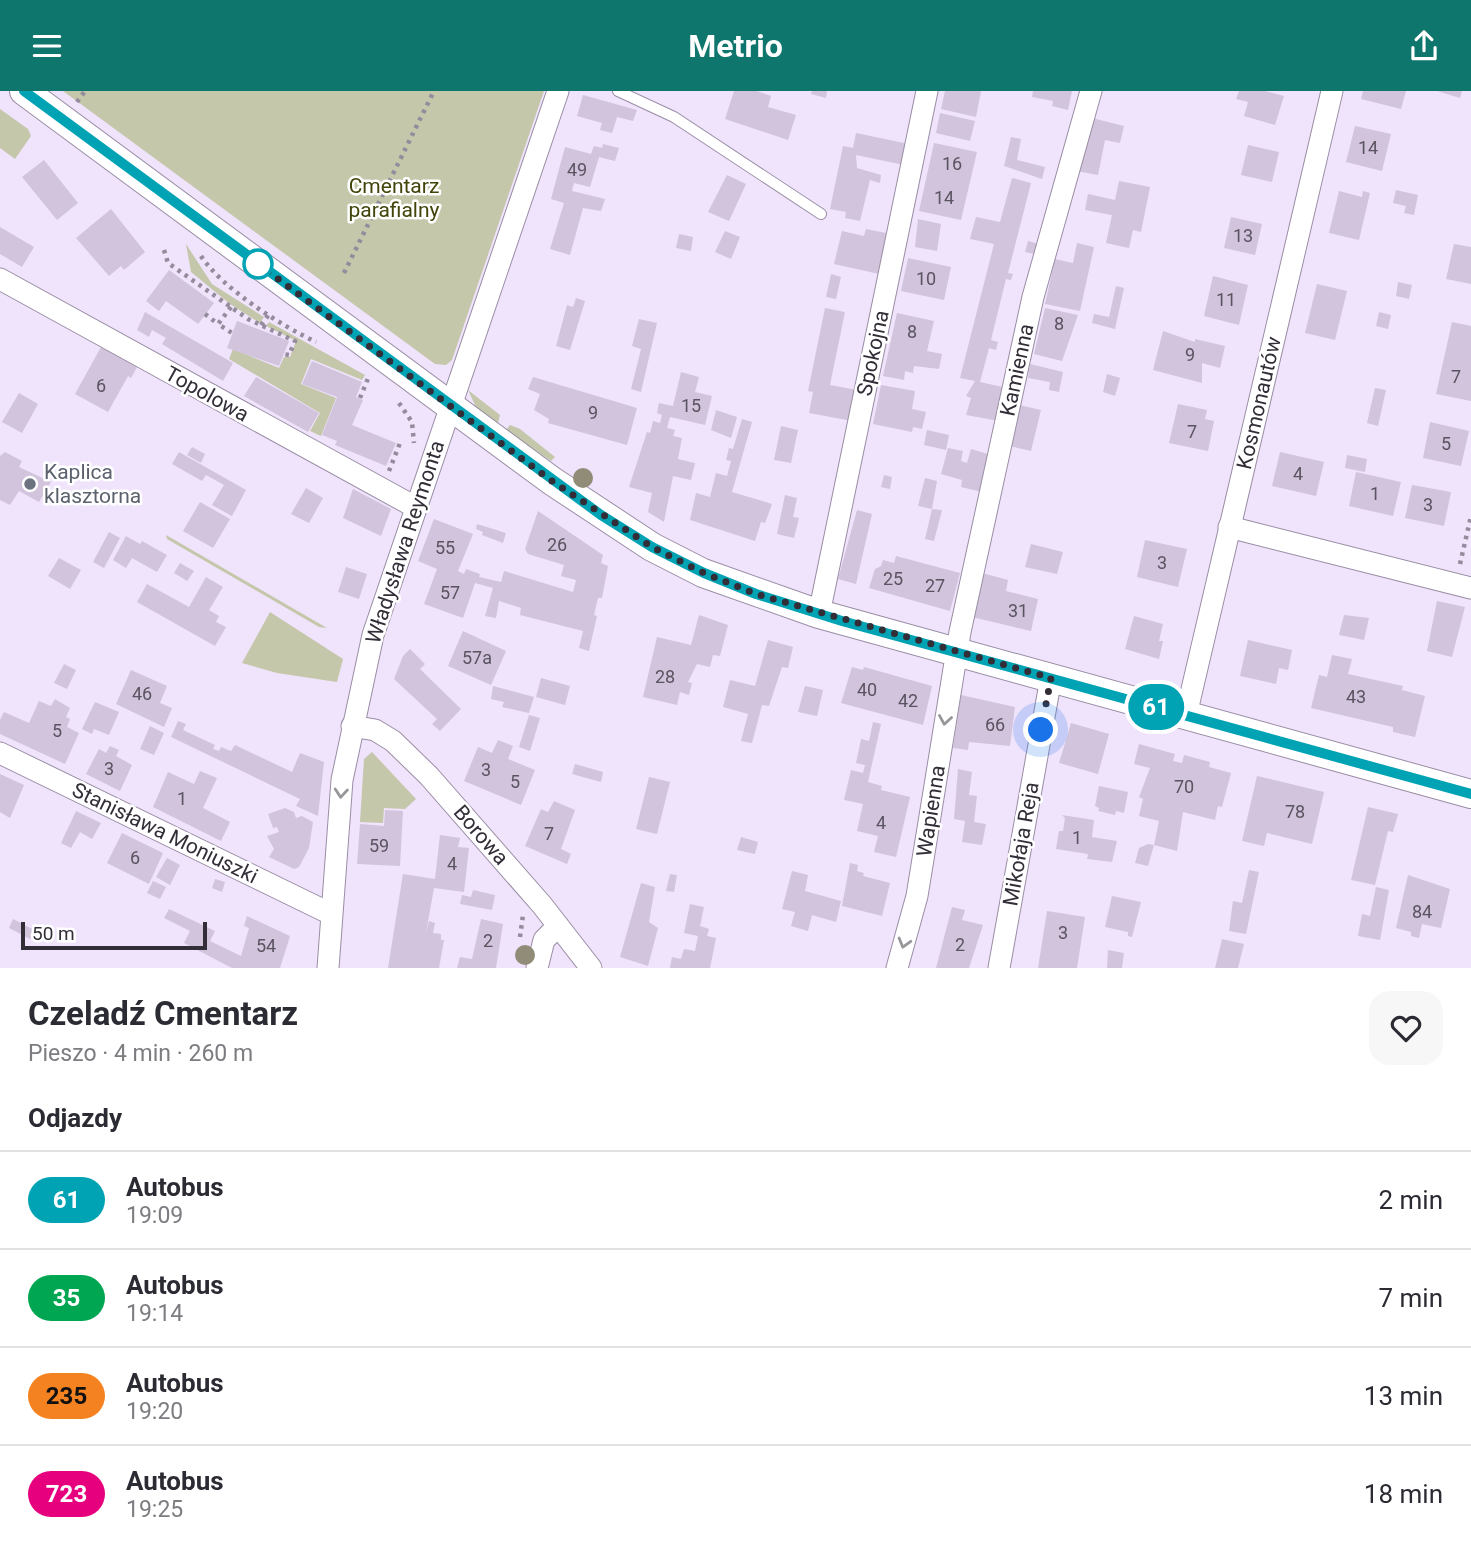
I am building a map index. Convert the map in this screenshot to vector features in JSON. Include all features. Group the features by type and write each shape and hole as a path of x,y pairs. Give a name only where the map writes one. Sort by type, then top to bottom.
{"street":[{"path":"24,91 581,502 652,547 735,586 819,614 1471,794"},
{"name":"Władysława Reymonta","path":"328,968 342,780 373,635 558,91"},
{"name":"Spokojna","path":"819,614 927,91"},
{"name":"Kamienna","path":"956,652 1033,297 1091,91"},
{"name":"Kosmonautów","path":"1186,715 1332,91"},
{"name":"Topolowa","path":"0,279 415,507"},
{"path":"1229,527 1471,588"},
{"name":"Wapienna","path":"897,968 917,896 956,652"},
{"name":"Mikołaja Reja","path":"999,968 1051,678"},
{"name":"Borowa","path":"352,726 375,730 393,741 442,789 591,968"},
{"name":"Stanisława Moniuszki","path":"0,753 331,914"},
{"path":"537,968 544,940 558,926"}],"lane":[{"path":"618,91 674,117 821,214"}],"path":[{"path":"344,273 434,91"},
{"path":"164,250 168,263 231,307 295,341 289,355 284,354"},
{"path":"209,268 220,273"},
{"path":"218,324 231,307"},
{"path":"261,325 270,313"},
{"path":"205,314 232,333"},
{"path":"285,321 299,334"},
{"path":"360,398 371,372"},
{"path":"368,379 377,386"},
{"path":"395,400 412,422 414,449"},
{"path":"389,472 400,443"}],"green space":[{"name":"Cmentarz parafialny","path":"63,91 544,91 452,360 446,365 435,364"},
{"path":"0,109 28,129 31,136 15,159 0,148"},
{"path":"186,244 212,284 264,317 260,323 230,304 191,272"},
{"path":"269,322 365,375 362,380 311,359 301,384 336,398 321,436 310,431 320,413 229,359 233,349 279,368 284,357 290,357 296,341 266,326"},
{"path":"468,390 500,415 498,423 476,407"},
{"path":"510,425 520,429 555,457 551,461 506,430"},
{"path":"166,535 327,628 319,627 167,539"},
{"path":"270,612 343,659 337,682 277,673 242,663"},
{"path":"372,752 416,799 405,809 384,808 383,823 360,822 364,759"}],"building":[{"path":"734,91 757,91 771,96 768,107 796,115 788,140 725,119"},
{"path":"812,91 827,91 826,98 811,94"},
{"path":"945,91 981,91 976,117 941,109"},
{"path":"1033,91 1072,91 1068,110 1052,106 1053,101 1032,97"},
{"path":"1239,91 1265,91 1284,96 1275,125 1244,116 1248,102 1236,99"},
{"path":"1363,91 1406,91 1401,109 1361,99"},
{"path":"1437,91 1462,91 1460,98"},
{"path":"583,95 637,110 633,121 617,117 612,133 600,130 602,123 577,116"},
{"path":"940,113 975,121 970,141 936,133"},
{"path":"1088,117 1124,126 1120,143 1105,140 1098,175 1076,171"},
{"path":"1355,126 1391,134 1382,171 1346,162"},
{"path":"856,133 909,144 904,165 856,155 857,168 881,175 880,183 870,180 860,221 845,218 846,212 830,209 843,146 853,148"},
{"path":"1011,137 1021,139 1017,160 1045,167 1042,179 1004,166"},
{"path":"934,143 977,152 961,220 919,211"},
{"path":"603,144 619,148 615,161 599,157 590,187 574,183 572,191 605,199 601,211 583,208 570,255 550,249 564,203 551,199 565,147 591,154 594,146 602,148"},
{"path":"1248,145 1279,152 1272,182 1241,175"},
{"path":"44,160 78,203 57,220 22,177"},
{"path":"727,175 746,184 729,221 708,212"},
{"path":"1012,178 1031,183 1008,273 1013,274 1011,280 1006,279 991,340 998,342 996,350 989,348 980,382 1007,388 999,421 966,415 971,398 966,396 975,381 960,378 994,244 970,239 972,231 976,217 1000,222"},
{"path":"1119,181 1150,187 1141,232 1133,230 1129,248 1106,243 1112,215 1085,210 1088,194 1115,200"},
{"path":"1396,190 1418,195 1414,215 1404,213 1406,206 1393,203"},
{"path":"1339,191 1362,197 1363,191 1370,193 1359,240 1329,233"},
{"path":"111,209 145,252 124,270 121,266 109,276 76,238"},
{"path":"1231,217 1262,224 1255,255 1224,248"},
{"path":"918,219 941,224 937,251 915,247"},
{"path":"0,227 34,247 22,267 0,254"},
{"path":"866,229 886,233 879,274 834,264 842,231 864,236"},
{"path":"725,231 740,237 731,259 715,252"},
{"path":"679,234 693,237 691,251 676,248"},
{"path":"1028,241 1042,245 1040,255 1025,252"},
{"path":"1077,243 1094,247 1080,311 1045,304 1055,259 1073,263"},
{"path":"1454,244 1471,247 1471,284 1446,279"},
{"path":"908,258 951,267 944,300 901,291"},
{"path":"169,270 214,303 198,324 166,301 159,311 146,301"},
{"path":"831,274 841,277 836,299 826,297"},
{"path":"1213,276 1248,285 1239,325 1204,316"},
{"path":"1398,282 1412,285 1409,299 1396,296"},
{"path":"1317,284 1347,291 1335,340 1305,333"},
{"path":"1116,286 1124,288 1115,329 1092,323 1094,314 1109,317"},
{"path":"576,298 585,301 570,350 556,346 567,305 573,307"},
{"path":"825,308 845,312 830,385 857,390 852,421 809,413 813,392 808,391"},
{"path":"1045,308 1078,315 1062,361 1034,354"},
{"path":"145,312 233,363 223,381 162,344 166,338 152,330 149,337 137,330"},
{"path":"1379,312 1391,315 1388,329 1376,326"},
{"path":"897,313 934,321 927,351 942,354 939,369 914,366 913,373 905,371 904,380 883,376"},
{"path":"639,319 657,323 641,392 631,389 641,349 632,346"},
{"path":"237,321 289,341 279,366 227,348"},
{"path":"1452,322 1471,326 1471,401 1436,394"},
{"path":"1163,331 1195,342 1195,339 1225,346 1220,368 1202,363 1202,383 1153,370"},
{"path":"101,347 137,367 131,378 128,376 108,412 75,394"},
{"path":"312,361 362,382 356,397 363,400 352,425 396,443 386,466 335,445 337,441 322,435 337,397 302,384"},
{"path":"1030,364 1063,372 1059,392 1049,390 1050,382 1028,378"},
{"path":"681,372 699,377 695,392 712,396 705,425 670,417 667,428 675,430 673,436 682,438 678,459 695,463 691,480 673,476 664,522 648,512 652,493 629,487 647,432 650,433 653,421 660,423 662,415 657,413 659,403 673,406"},
{"path":"1107,374 1120,378 1115,396 1103,392"},
{"path":"256,377 319,413 308,432 244,396"},
{"path":"533,377 637,408 627,445 548,423 549,419 534,410 540,394 528,389"},
{"path":"881,385 915,391 912,409 926,412 922,429 913,427 912,432 873,424"},
{"path":"1375,388 1386,390 1378,426 1367,423"},
{"path":"19,393 38,404 22,433 2,422"},
{"path":"1178,404 1207,410 1205,419 1214,421 1208,451 1169,443"},
{"path":"1019,405 1041,410 1031,451 1010,446"},
{"path":"716,410 737,417 731,438 711,430"},
{"path":"742,419 752,422 732,492 772,504 765,523 761,522 755,541 690,520 696,493 710,497 716,473 727,476 731,461 726,460 729,448 733,449"},
{"path":"1430,422 1469,431 1461,466 1423,458"},
{"path":"781,426 798,430 791,463 774,460"},
{"path":"927,430 949,435 946,450 924,445"},
{"path":"192,447 205,454 201,463 187,455"},
{"path":"948,448 963,451 961,461 967,463 971,449 991,455 982,492 961,487 962,480 941,474"},
{"path":"5,452 22,461 19,467 51,482 39,502 19,491 10,505 0,500 0,456"},
{"path":"179,452 246,490 232,516 212,505 224,485 206,475 202,481 172,464"},
{"path":"1280,452 1324,462 1316,496 1272,486"},
{"path":"1347,455 1367,459 1365,472 1345,468"},
{"path":"1356,472 1401,482 1393,516 1349,506"},
{"path":"884,475 892,477 890,489 881,487"},
{"path":"925,478 937,481 932,509 918,506"},
{"path":"1412,485 1451,492 1444,526 1405,518"},
{"path":"306,488 323,498 309,523 291,514"},
{"path":"353,489 391,509 381,536 343,518"},
{"path":"785,495 797,498 793,517 799,518 794,538 777,534"},
{"path":"200,502 230,519 213,548 183,531"},
{"path":"932,509 942,510 934,541 925,539"},
{"path":"857,510 872,514 856,584 838,579"},
{"path":"538,511 603,555 601,563 608,566 602,598 598,598 594,615 597,616 589,651 579,648 583,631 520,615 521,608 499,601 496,618 485,616 493,588 475,583 463,618 424,604 437,569 418,561 434,519 473,534 458,571 464,574 466,569 480,574 479,577 501,582 504,571 573,592 576,580 561,576 564,565 528,554 525,549"},
{"path":"477,524 506,533 503,543 482,535 483,532 476,529"},
{"path":"109,532 120,538 104,568 93,562"},
{"path":"126,536 140,544 142,541 167,555 157,572 132,558 126,568 113,560"},
{"path":"1145,540 1187,549 1178,587 1137,577"},
{"path":"1031,544 1063,552 1057,574 1025,567"},
{"path":"896,556 960,573 950,611 869,588 875,569 881,566 883,560 894,563"},
{"path":"59,558 81,570 70,589 48,576"},
{"path":"180,563 194,571 187,581 174,573"},
{"path":"346,567 367,574 359,599 338,592"},
{"path":"982,573 1008,580 1006,591 1038,599 1031,631 972,617"},
{"path":"206,577 223,587 209,610 219,616 216,622 226,627 215,646 137,602 147,584 189,607"},
{"path":"1437,601 1465,607 1452,657 1427,651"},
{"path":"699,615 728,625 720,656 713,655 710,667 697,664 688,682 692,683 689,695 680,692 677,705 643,697 657,637 691,645"},
{"path":"1344,615 1369,618 1364,640 1339,635"},
{"path":"1134,616 1163,624 1159,659 1125,649"},
{"path":"463,631 506,651 491,685 448,666"},
{"path":"768,640 793,647 788,668 782,667 769,706 762,705 752,743 741,741 748,714 723,707 730,680 755,686"},
{"path":"1248,640 1292,650 1288,670 1279,668 1276,684 1240,676"},
{"path":"410,649 425,664 420,669 461,709 440,731 432,724 437,719 394,679 403,656"},
{"path":"1332,655 1352,659 1348,674 1403,686 1402,690 1425,696 1415,737 1393,732 1393,727 1311,708 1319,675 1327,677"},
{"path":"64,664 76,670 67,689 54,683"},
{"path":"852,667 863,670 864,667 932,686 923,725 841,703"},
{"path":"131,670 167,686 160,703 172,708 164,727 116,704"},
{"path":"541,678 570,686 565,705 536,697"},
{"path":"493,686 534,697 529,713 502,707 504,702 491,699"},
{"path":"805,686 823,690 817,716 798,712"},
{"path":"961,695 1015,707 1010,746 969,742 968,750 953,748"},
{"path":"55,699 70,708 66,717 70,719 67,727 79,733 65,764 0,734 0,720 4,712 29,723 39,701 51,706"},
{"path":"95,702 119,712 109,735 94,729 92,734 82,729"},
{"path":"529,715 540,718 530,751 519,747"},
{"path":"178,721 186,724 183,730 215,745 213,749 219,751 221,747 231,751 235,745 292,772 300,753 324,762 318,816 296,806 300,799 171,737"},
{"path":"873,722 881,724 868,782 882,786 881,790 910,797 896,857 874,852 878,836 857,831 863,804 844,800 851,770 863,773 865,765 856,763 861,739 869,741"},
{"path":"1071,723 1109,734 1098,774 1059,763"},
{"path":"150,726 164,733 154,755 140,749"},
{"path":"498,740 513,746 508,759 535,770 521,805 464,781 478,747 492,753"},
{"path":"1139,744 1175,754 1173,761 1182,763 1184,755 1210,762 1209,767 1231,773 1222,807 1218,806 1215,820 1183,812 1177,851 1154,845 1159,821 1139,816 1143,799 1139,797 1150,768 1134,764"},
{"path":"110,746 119,750 116,756 132,765 120,791 86,774 99,749 106,753"},
{"path":"575,764 603,772 601,782 572,774"},
{"path":"958,769 972,772 969,795 977,796 974,822 986,824 982,845 962,842 965,821 954,819"},
{"path":"200,771 217,778 203,808 230,822 221,841 153,807 168,772 194,784"},
{"path":"0,774 24,785 10,818 0,812"},
{"path":"1257,776 1324,792 1312,844 1267,833 1264,846 1242,841"},
{"path":"649,777 670,782 657,834 636,829"},
{"path":"1099,786 1128,792 1124,813 1116,811 1115,815 1098,811 1099,808 1095,806"},
{"path":"554,801 575,810 561,849 571,854 567,864 525,846 541,809 548,812"},
{"path":"1368,807 1398,814 1393,832 1388,831 1375,885 1351,880"},
{"path":"285,808 294,812 296,818 302,816 313,822 309,848 299,867 294,869 269,857 274,849 267,836 279,832 277,827 273,828 268,814"},
{"path":"385,810 403,811 400,866 357,864 360,824 384,826"},
{"path":"76,811 101,823 92,839 80,832 71,848 61,843"},
{"path":"1062,815 1094,820 1092,837 1117,841 1112,862 1087,859 1088,854 1056,849 1059,831 1063,831 1065,818"},
{"path":"122,833 163,853 149,884 107,863"},
{"path":"440,835 460,838 458,847 469,848 464,892 434,888 426,933 429,921 435,923 433,933 441,934 441,940 444,940 439,968 388,968 403,874 435,879"},
{"path":"741,837 758,842 755,854 737,850"},
{"path":"1148,844 1154,845 1148,866 1135,863 1139,848"},
{"path":"167,858 180,865 170,885 156,877"},
{"path":"850,863 858,865 857,871 864,873 863,876 890,883 882,916 842,906"},
{"path":"1249,870 1259,872 1246,934 1229,931 1233,901 1242,903"},
{"path":"792,871 808,875 805,891 841,901 836,922 812,915 808,931 791,926 795,912 782,909"},
{"path":"670,874 677,875 674,892 666,891"},
{"path":"1408,875 1450,889 1441,928 1422,924 1419,938 1411,936 1411,932 1396,928"},
{"path":"215,879 225,882 222,892 212,888"},
{"path":"153,881 166,887 160,899 147,893"},
{"path":"641,883 655,887 649,922 658,928 648,966 620,957"},
{"path":"1376,887 1389,890 1380,940 1358,936 1362,914 1370,916"},
{"path":"473,890 495,895 492,910 460,904 462,895 471,897"},
{"path":"1112,896 1141,902 1132,937 1128,936 1128,932 1105,927"},
{"path":"690,904 704,907 700,926 709,929 707,936 716,938 710,968 670,968 672,957 681,959 684,949 695,951 698,936 684,933"},
{"path":"952,907 965,910 962,920 983,925 969,968 936,968"},
{"path":"169,909 215,931 210,941 241,956 249,928 244,926 247,916 290,936 280,968 232,968 184,943 190,931 164,918"},
{"path":"1047,911 1085,917 1077,968 1038,968"},
{"path":"13,919 34,930 30,939 9,928"},
{"path":"481,919 503,924 496,968 457,968 460,957 472,959"},
{"path":"1222,939 1244,944 1238,968 1215,968"},
{"path":"1108,950 1124,953 1122,968 1107,968"}],"bus line":[{"name":"61","path":"24,91 552,481 652,547 704,573 756,594 842,621 1471,794"}],"place":[{"name":"Kaplica klasztorna","path":"30,484"}],"route":[{"path":"258,264 552,481 652,547 704,573 756,594 842,621 1051,678 1041,730"}]}
